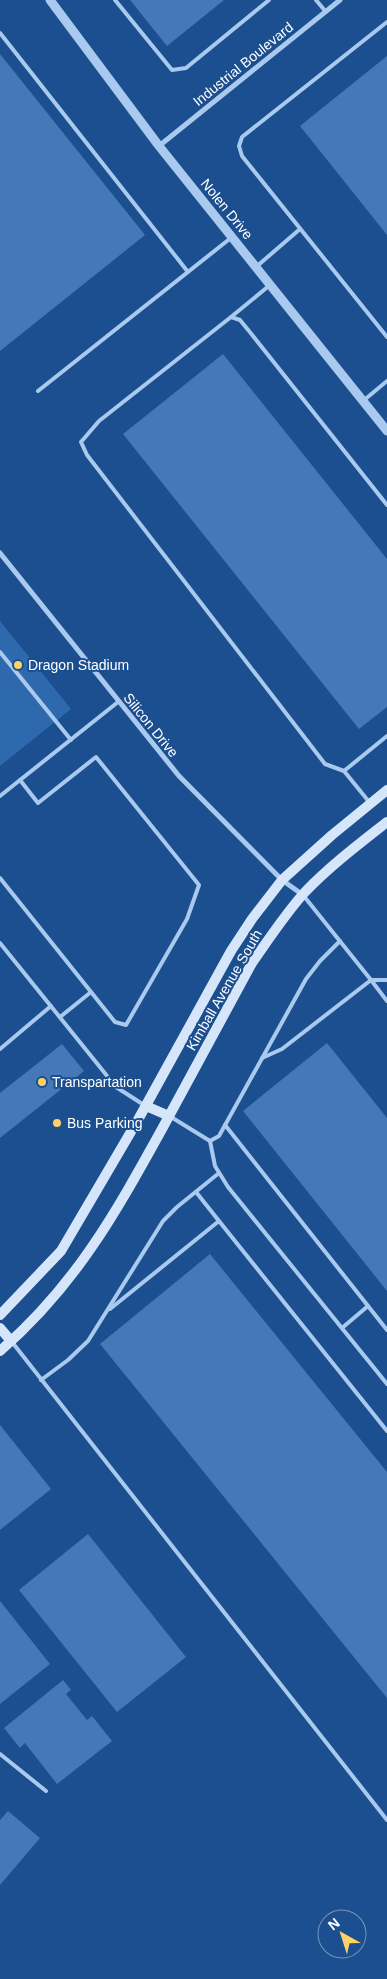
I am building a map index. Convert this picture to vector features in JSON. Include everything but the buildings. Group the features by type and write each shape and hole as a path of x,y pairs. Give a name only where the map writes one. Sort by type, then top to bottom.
{"main road":[{"name":"Kimball Avenue South","path":"0,1315 61,1251 146,1106 231,951 282,880 387,790"},
{"name":"Kimball Avenue South","path":"0,1350 26,1328 70,1280 122,1201 252,964 272,933 303,895 340,859 387,822"},
{"path":"146,1106 169,1116"},
{"path":"0,1328 11,1341"}],"street":[{"name":"Nolen Drive","path":"50,0 159,146 387,431"},
{"name":"Industrial Boulevard","path":"159,146 340,0"},
{"name":"Silicon Drive","path":"0,553 179,776 282,880 303,895"}],"lane":[{"path":"115,0 172,70 186,68 269,0"},
{"path":"316,0 326,12"},
{"path":"387,22 242,137 239,146 242,156 387,337"},
{"path":"0,33 188,272"},
{"path":"256,267 300,229"},
{"path":"38,391 232,237"},
{"path":"270,284 99,421 81,442 87,455 325,764 344,771 370,803"},
{"path":"231,316 240,320 387,505"},
{"path":"363,401 387,381"},
{"path":"0,652 71,740"},
{"path":"0,796 118,702"},
{"path":"344,771 387,736"},
{"path":"0,878 115,1022 126,1025 187,919 199,885 96,757 38,803 20,780"},
{"path":"303,895 387,1001"},
{"path":"210,1141 219,1136 306,979 320,960 340,941"},
{"path":"0,943 116,1087 146,1106"},
{"path":"262,1058 282,1049 371,980 387,980"},
{"path":"60,1018 91,992"},
{"path":"1,1047 51,1006"},
{"path":"169,1116 210,1141 215,1166 220,1173 387,1384"},
{"path":"225,1125 387,1330"},
{"path":"41,1380 68,1360 88,1341 163,1221 220,1173"},
{"path":"196,1192 387,1431"},
{"path":"106,1312 219,1221"},
{"path":"342,1328 368,1306"},
{"path":"11,1341 387,1820"},
{"path":"0,1754 46,1791"}],"shaded area":[{"name":"Dragon Stadium","path":"0,621 71,709 0,766"}],"place":[{"name":"Dragon Stadium","path":"18,665"},
{"name":"Transpartation","path":"42,1082"},
{"name":"Bus Parking","path":"57,1123"}]}
